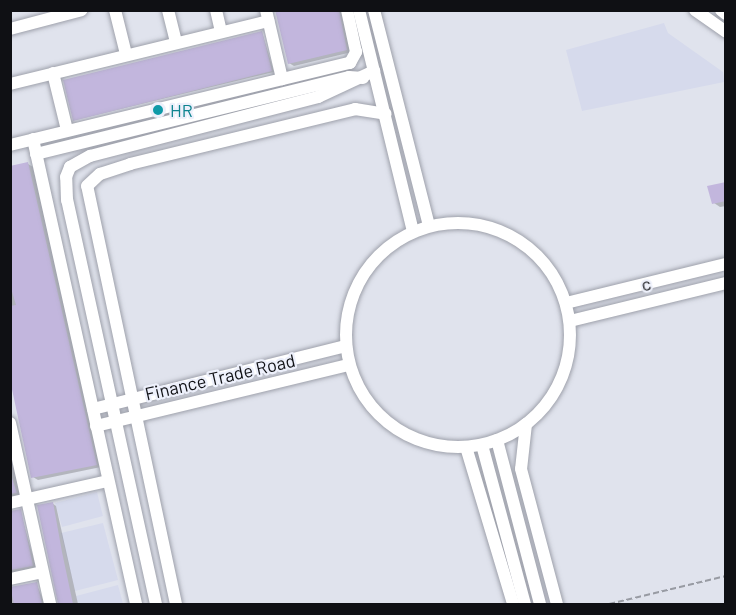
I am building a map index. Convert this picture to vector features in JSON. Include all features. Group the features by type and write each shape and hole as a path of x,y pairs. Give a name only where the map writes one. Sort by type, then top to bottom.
{"street":[{"path":"10,29 82,10"},
{"path":"115,10 126,54"},
{"path":"168,10 176,42"},
{"path":"216,10 221,32"},
{"path":"10,145 350,63 355,59 347,10"},
{"path":"359,10 370,74 386,114 413,232"},
{"path":"374,10 429,226"},
{"path":"695,10 726,32"},
{"path":"721,10 726,14"},
{"path":"10,84 221,32 267,16 282,79"},
{"path":"53,73 67,130"},
{"path":"36,154 349,76 370,74"},
{"path":"156,604 114,403 64,186 70,167 90,156 318,97 370,74"},
{"path":"176,604 86,194 91,180 130,164 355,109 386,114"},
{"path":"33,140 136,604"},
{"path":"42,184 64,186"},
{"path":"458,223 486,226 513,237 543,262 566,303 570,321 570,350 562,378 547,404 526,424 497,440 466,447 441,446 393,427 374,410 349,365 346,318 364,274 389,246 413,232 429,226 458,223"},
{"name":"c","path":"566,303 726,264"},
{"path":"570,321 726,283"},
{"name":"Finance Trade Road","path":"93,409 346,346"},
{"path":"96,426 349,365"},
{"path":"526,424 521,469 557,604"},
{"path":"11,428 50,604"},
{"path":"497,440 540,604"},
{"path":"482,444 525,604"},
{"path":"466,447 513,604"},
{"path":"10,503 108,481"},
{"path":"10,579 42,572"}],"path":[{"path":"609,604 726,576"}],"shaded area":[{"path":"664,23 668,33 723,72 724,82 582,111 566,50"},
{"path":"97,492 103,516 62,527 55,503"},
{"path":"103,523 118,580 75,591 61,533"},
{"path":"118,585 123,604 78,604 76,596"}],"building":[{"path":"275,10 339,10 347,50 288,64"},
{"path":"262,31 272,71 73,121 63,80"},
{"path":"28,162 97,465 31,478 10,380 10,306 16,305 10,285 10,166"},
{"path":"726,182 726,201 712,204 707,186"},
{"path":"10,472 17,493 10,494"},
{"path":"53,502 73,604 58,604 37,505"},
{"path":"21,509 33,566 11,570 10,511"},
{"path":"37,582 42,604 14,604 10,587"}],"place":[{"name":"HR","path":"158,110"}]}
